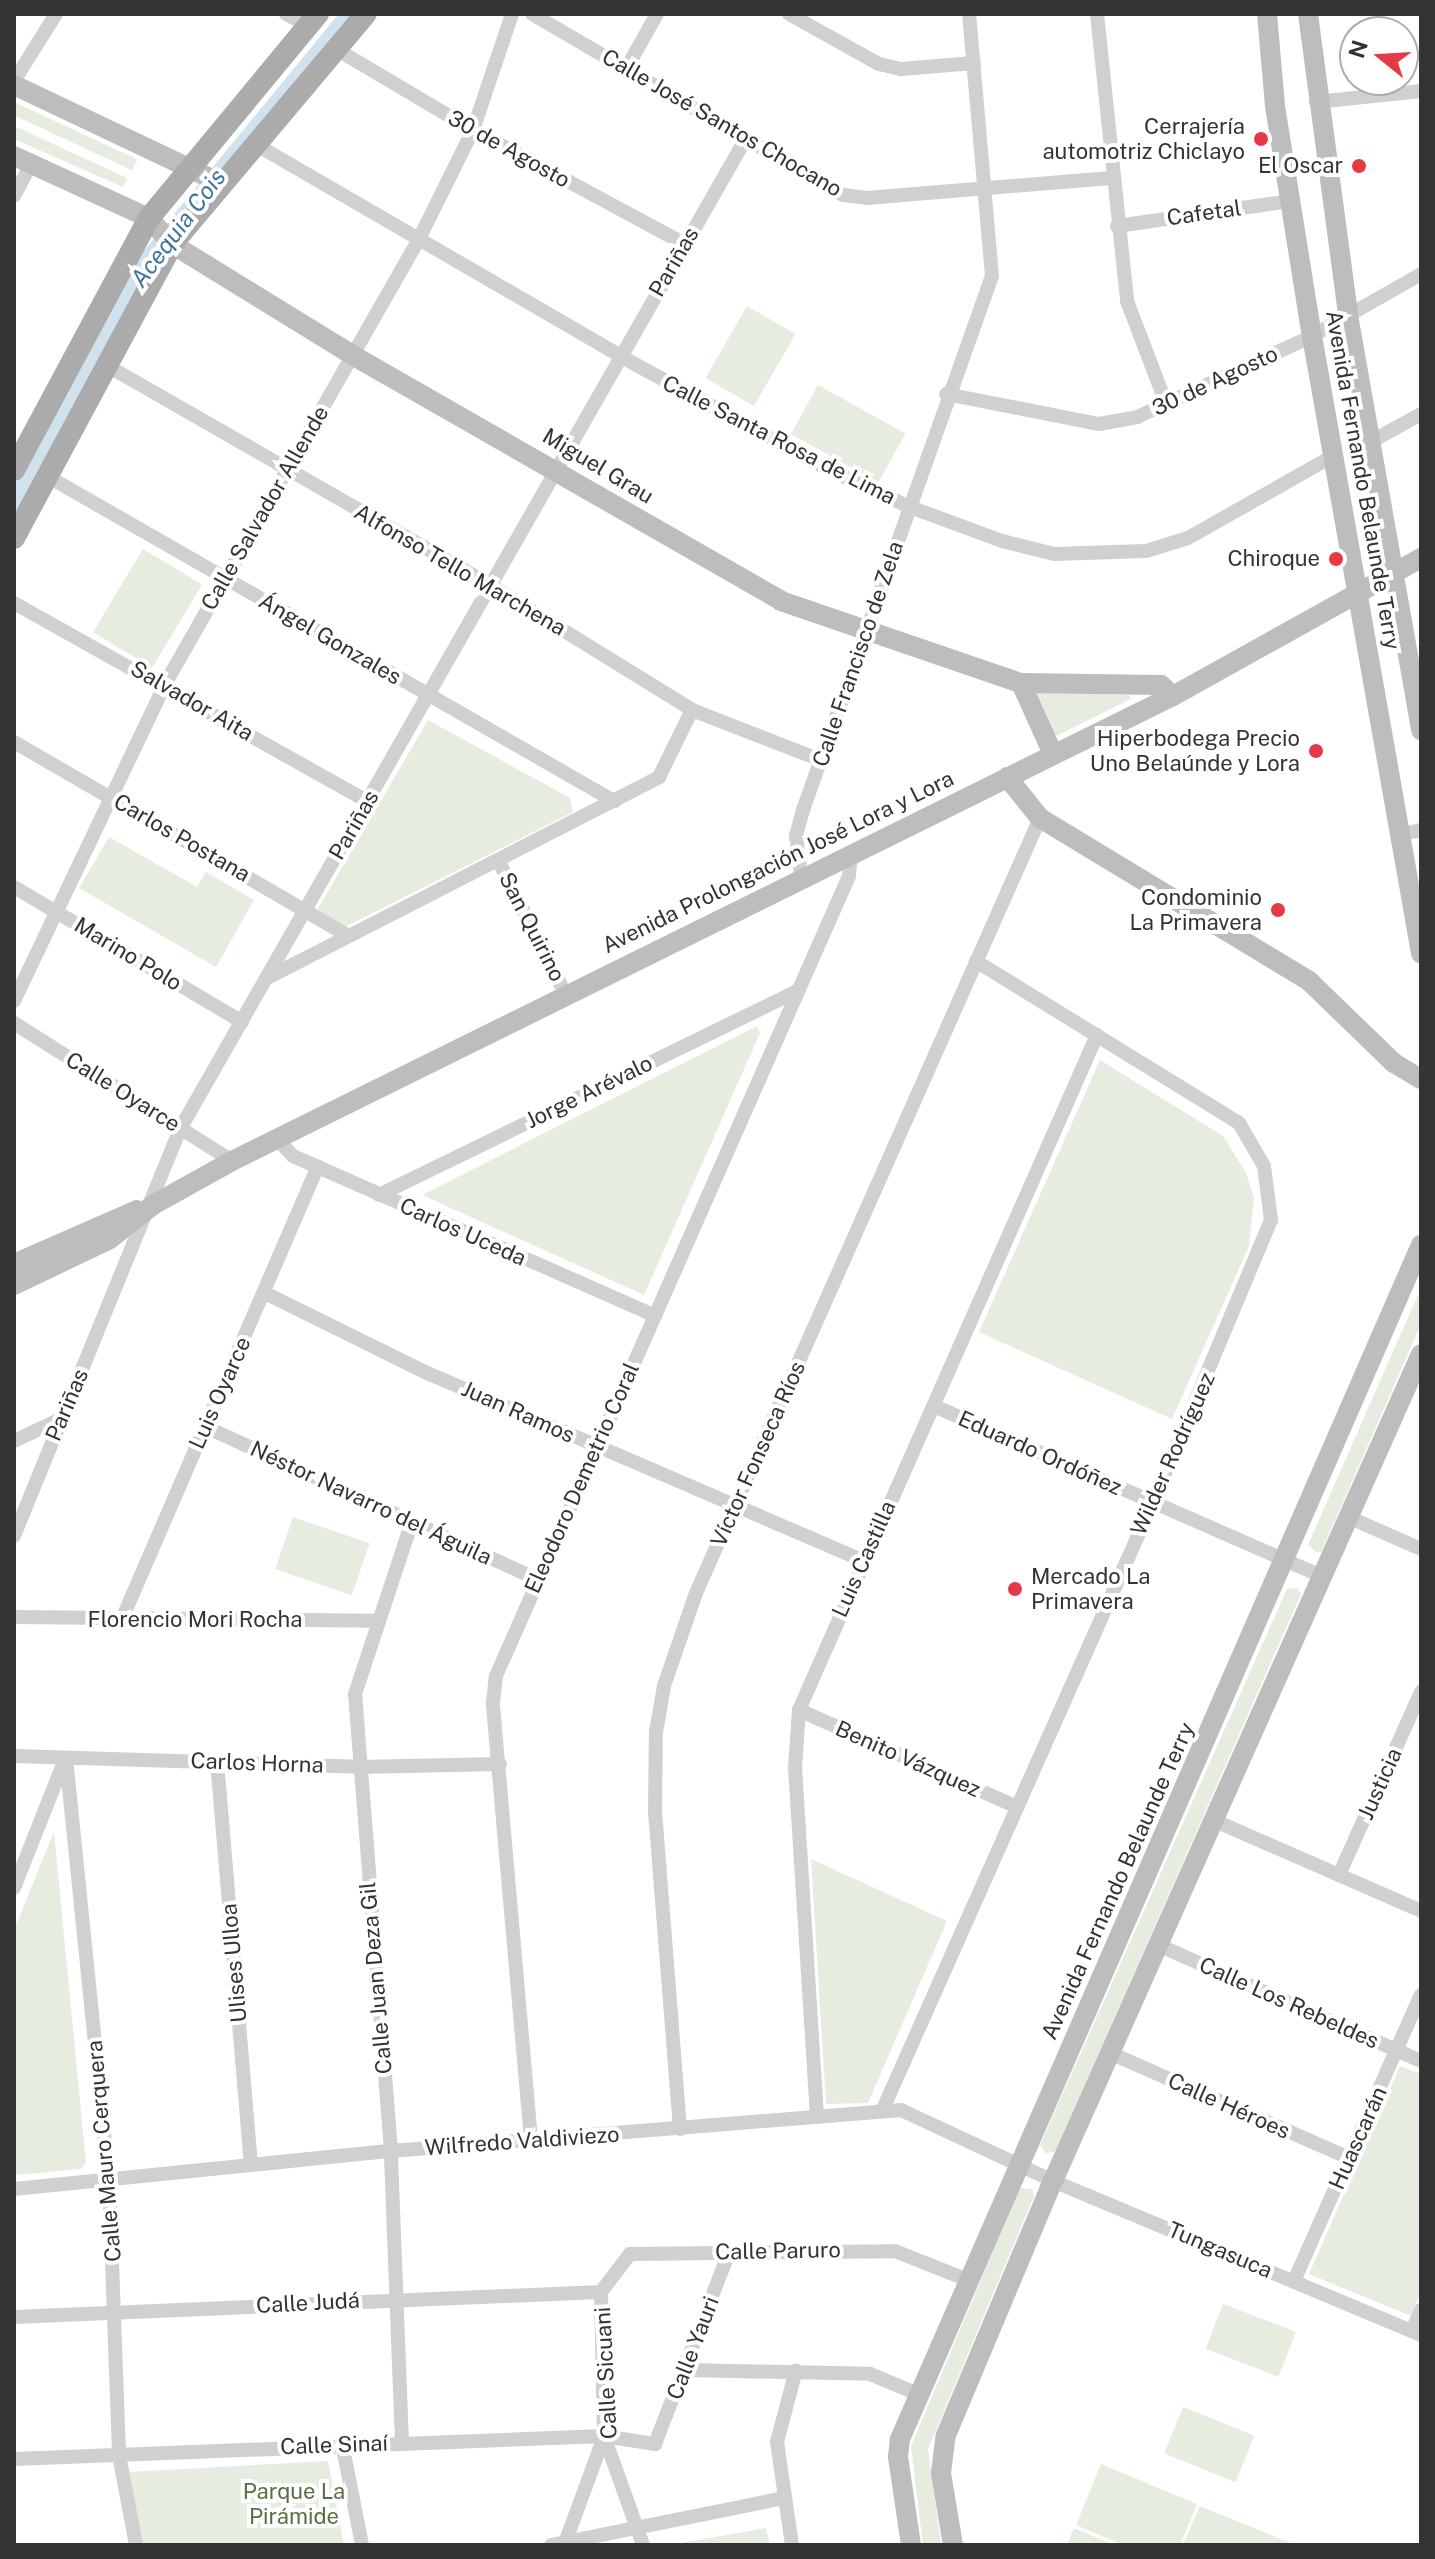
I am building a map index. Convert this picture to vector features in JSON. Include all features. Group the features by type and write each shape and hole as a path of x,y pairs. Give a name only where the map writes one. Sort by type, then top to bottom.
{"main road":[{"path":"14,538 172,243 220,182 366,14"},
{"name":"Avenida Fernando Belaunde Terry","path":"1267,14 1290,201 1333,456 1412,832 1421,953"},
{"name":"Avenida Fernando Belaunde Terry","path":"1308,14 1316,102 1348,315 1420,722"},
{"path":"14,470 150,218 189,166 313,19"},
{"path":"14,83 220,182"},
{"path":"23,160 150,218"},
{"name":"Miguel Grau","path":"150,218 172,243 354,356 555,467 752,587 865,633 1021,683 1161,685 1173,696"},
{"name":"Avenida Prolongación José Lora y Lora","path":"14,1264 153,1205 232,1161 565,993 1173,696 1421,558"},
{"path":"1021,683 1053,754"},
{"path":"1007,777 1040,818 1309,981 1394,1063 1421,1079"},
{"name":"Avenida Prolongación José Lora y Lora","path":"14,1285 110,1239 153,1205"},
{"name":"Avenida Fernando Belaunde Terry","path":"911,2545 898,2457 918,2394 1287,1561 1421,1245"},
{"path":"953,2545 941,2454 1053,2181 1421,1354"}],"street":[{"path":"14,83 56,14"},
{"path":"286,14 313,19"},
{"name":"Calle Salvador Allende","path":"14,1001 165,684 223,577 354,356 419,239 473,130 512,14"},
{"name":"Calle José Santos Chocano","path":"532,14 843,195 987,190 1111,178"},
{"path":"626,69 657,14"},
{"path":"789,14 879,64 901,69 974,63"},
{"name":"Calle Francisco de Zela","path":"801,876 796,836 946,394 992,276 987,190 969,14"},
{"path":"1097,14 1111,178 1127,301 1167,406"},
{"name":"30 de Agosto","path":"336,49 473,130 685,244"},
{"path":"1316,102 1421,91"},
{"name":"Pariñas","path":"14,1536 153,1205 180,1129 368,802 555,467 745,140"},
{"name":"Calle Santa Rosa de Lima","path":"255,144 620,356 827,469 910,507 1054,554 1131,553 1188,538 1333,456"},
{"path":"14,196 23,160"},
{"name":"Cafetal","path":"1117,226 1290,201"},
{"name":"30 de Agosto","path":"946,394 1099,424 1167,406 1312,336 1421,274"},
{"name":"Alfonso Tello Marchena","path":"106,365 490,585 692,710 821,760"},
{"path":"1370,442 1421,414"},
{"name":"Ángel Gonzales","path":"47,476 614,801"},
{"name":"Salvador Aita","path":"14,603 165,684 368,802"},
{"path":"267,978 659,777 692,710"},
{"name":"Carlos Postana","path":"14,742 349,936"},
{"name":"Víctor Fonseca Ríos","path":"680,2129 655,1810 656,1732 676,1642 1040,818"},
{"name":"Eleodoro Demetrio Coral","path":"531,2140 493,1703 496,1676 849,876 851,853"},
{"name":"San Quirino","path":"498,860 565,993"},
{"name":"Marino Polo","path":"14,887 242,1022"},
{"name":"Wilder Rodríguez","path":"883,2109 1266,1242 1271,1195 1264,1166 1239,1123 976,961"},
{"name":"Jorge Arévalo","path":"379,1195 799,990"},
{"name":"Calle Oyarce","path":"14,1023 232,1161"},
{"name":"Luis Castilla","path":"817,2117 795,1768 799,1710 1097,1035"},
{"name":"Carlos Uceda","path":"277,1139 293,1156 655,1316"},
{"name":"Luis Oyarce","path":"122,1619 318,1167"},
{"name":"Juan Ramos","path":"265,1293 595,1446 863,1561"},
{"name":"Eduardo Ordóñez","path":"934,1406 1322,1576"},
{"path":"14,1441 61,1419"},
{"name":"Néstor Navarro del Águila","path":"206,1427 537,1579"},
{"path":"1348,1517 1421,1549"},
{"name":"Calle Juan Deza Gil","path":"402,2443 391,2151 358,1767 355,1694 412,1522"},
{"name":"Florencio Mori Rocha","path":"14,1617 377,1621"},
{"name":"Justicia","path":"1339,1875 1421,1692"},
{"name":"Benito Vázquez","path":"799,1710 1017,1807"},
{"name":"Carlos Horna","path":"14,1756 358,1767 500,1764"},
{"path":"14,1888 66,1758"},
{"name":"Calle Mauro Cerquera","path":"66,1758 109,2180 119,2455 136,2545"},
{"name":"Ulises Ulloa","path":"217,1761 251,2165"},
{"path":"1213,1820 1421,1911"},
{"name":"Calle Los Rebeldes","path":"1158,1945 1421,2061"},
{"name":"Huascarán","path":"1294,2281 1421,1995"},
{"name":"Calle Héroes","path":"1110,2053 1349,2158"},
{"name":"Wilfredo Valdiviezo","path":"14,2189 391,2151 680,2129 883,2109 914,2113 1018,2164"},
{"name":"Tungasuca","path":"1018,2164 1417,2333"},
{"name":"Calle Paruro","path":"601,2292 630,2254 895,2251 968,2280"},
{"name":"Calle Yauri","path":"655,2444 729,2252"},
{"name":"Calle Judá","path":"14,2317 398,2298 601,2292"},
{"name":"Calle Sicuani","path":"601,2292 604,2436 640,2529 643,2545"},
{"path":"1417,2333 1421,2310"},
{"path":"686,2370 870,2374 918,2394"},
{"path":"792,2545 777,2442 796,2370"},
{"path":"558,2544 604,2436"},
{"name":"Calle Sinaí","path":"14,2459 342,2443 604,2436 655,2444"},
{"path":"342,2443 362,2545"},
{"path":"558,2544 784,2498"}],"green space":[{"path":"14,102 137,159 132,170 14,115"},
{"path":"14,126 127,178 123,187 14,139"},
{"path":"747,306 795,334 754,406 706,378"},
{"path":"818,385 905,433 878,482 791,434"},
{"path":"143,549 202,585 152,668 93,632"},
{"path":"1037,693 1129,695 1131,699 1056,736"},
{"path":"428,720 570,798 573,812 343,928 316,912"},
{"path":"109,837 197,887 206,872 254,900 216,967 79,888"},
{"path":"757,1026 760,1033 644,1295 422,1195"},
{"path":"1100,1060 1223,1136 1246,1173 1254,1198 1249,1246 1172,1419 979,1332"},
{"path":"1421,1288 1421,1324 1321,1552 1316,1552 1308,1545"},
{"path":"293,1517 370,1543 352,1595 275,1569"},
{"path":"1297,1588 1301,1594 1055,2152 1046,2153 1040,2145 1287,1589"},
{"path":"54,1832 86,2163 81,2169 14,2175 14,1930"},
{"path":"811,1859 947,1921 868,2103 826,2104"},
{"path":"1400,2066 1421,2074 1421,2291 1411,2316 1309,2274"},
{"path":"1020,2188 1032,2189 1034,2196 928,2449 941,2545 923,2545 911,2446"},
{"path":"1223,2304 1296,2332 1279,2377 1206,2349"},
{"path":"1183,2407 1254,2436 1236,2482 1164,2453"},
{"name":"Parque La Pirámide","path":"328,2461 344,2545 142,2545 129,2472"},
{"path":"1101,2464 1197,2504 1180,2545 1123,2545 1076,2525"},
{"path":"1200,2506 1295,2545 1183,2545"},
{"path":"766,2528 770,2545 671,2545"},
{"path":"1074,2528 1114,2545 1067,2545"}],"waterway":[{"name":"Acequia Cois","path":"14,505 144,265 350,14"}],"place":[{"name":"Cerrajería automotriz Chiclayo","path":"1261,139"},
{"name":"El Oscar","path":"1359,166"},
{"name":"Chiroque","path":"1336,559"},
{"name":"Hiperbodega Precio Uno Belaúnde y Lora","path":"1316,751"},
{"name":"Condominio La Primavera","path":"1278,910"},
{"name":"Mercado La Primavera","path":"1015,1589"}]}
